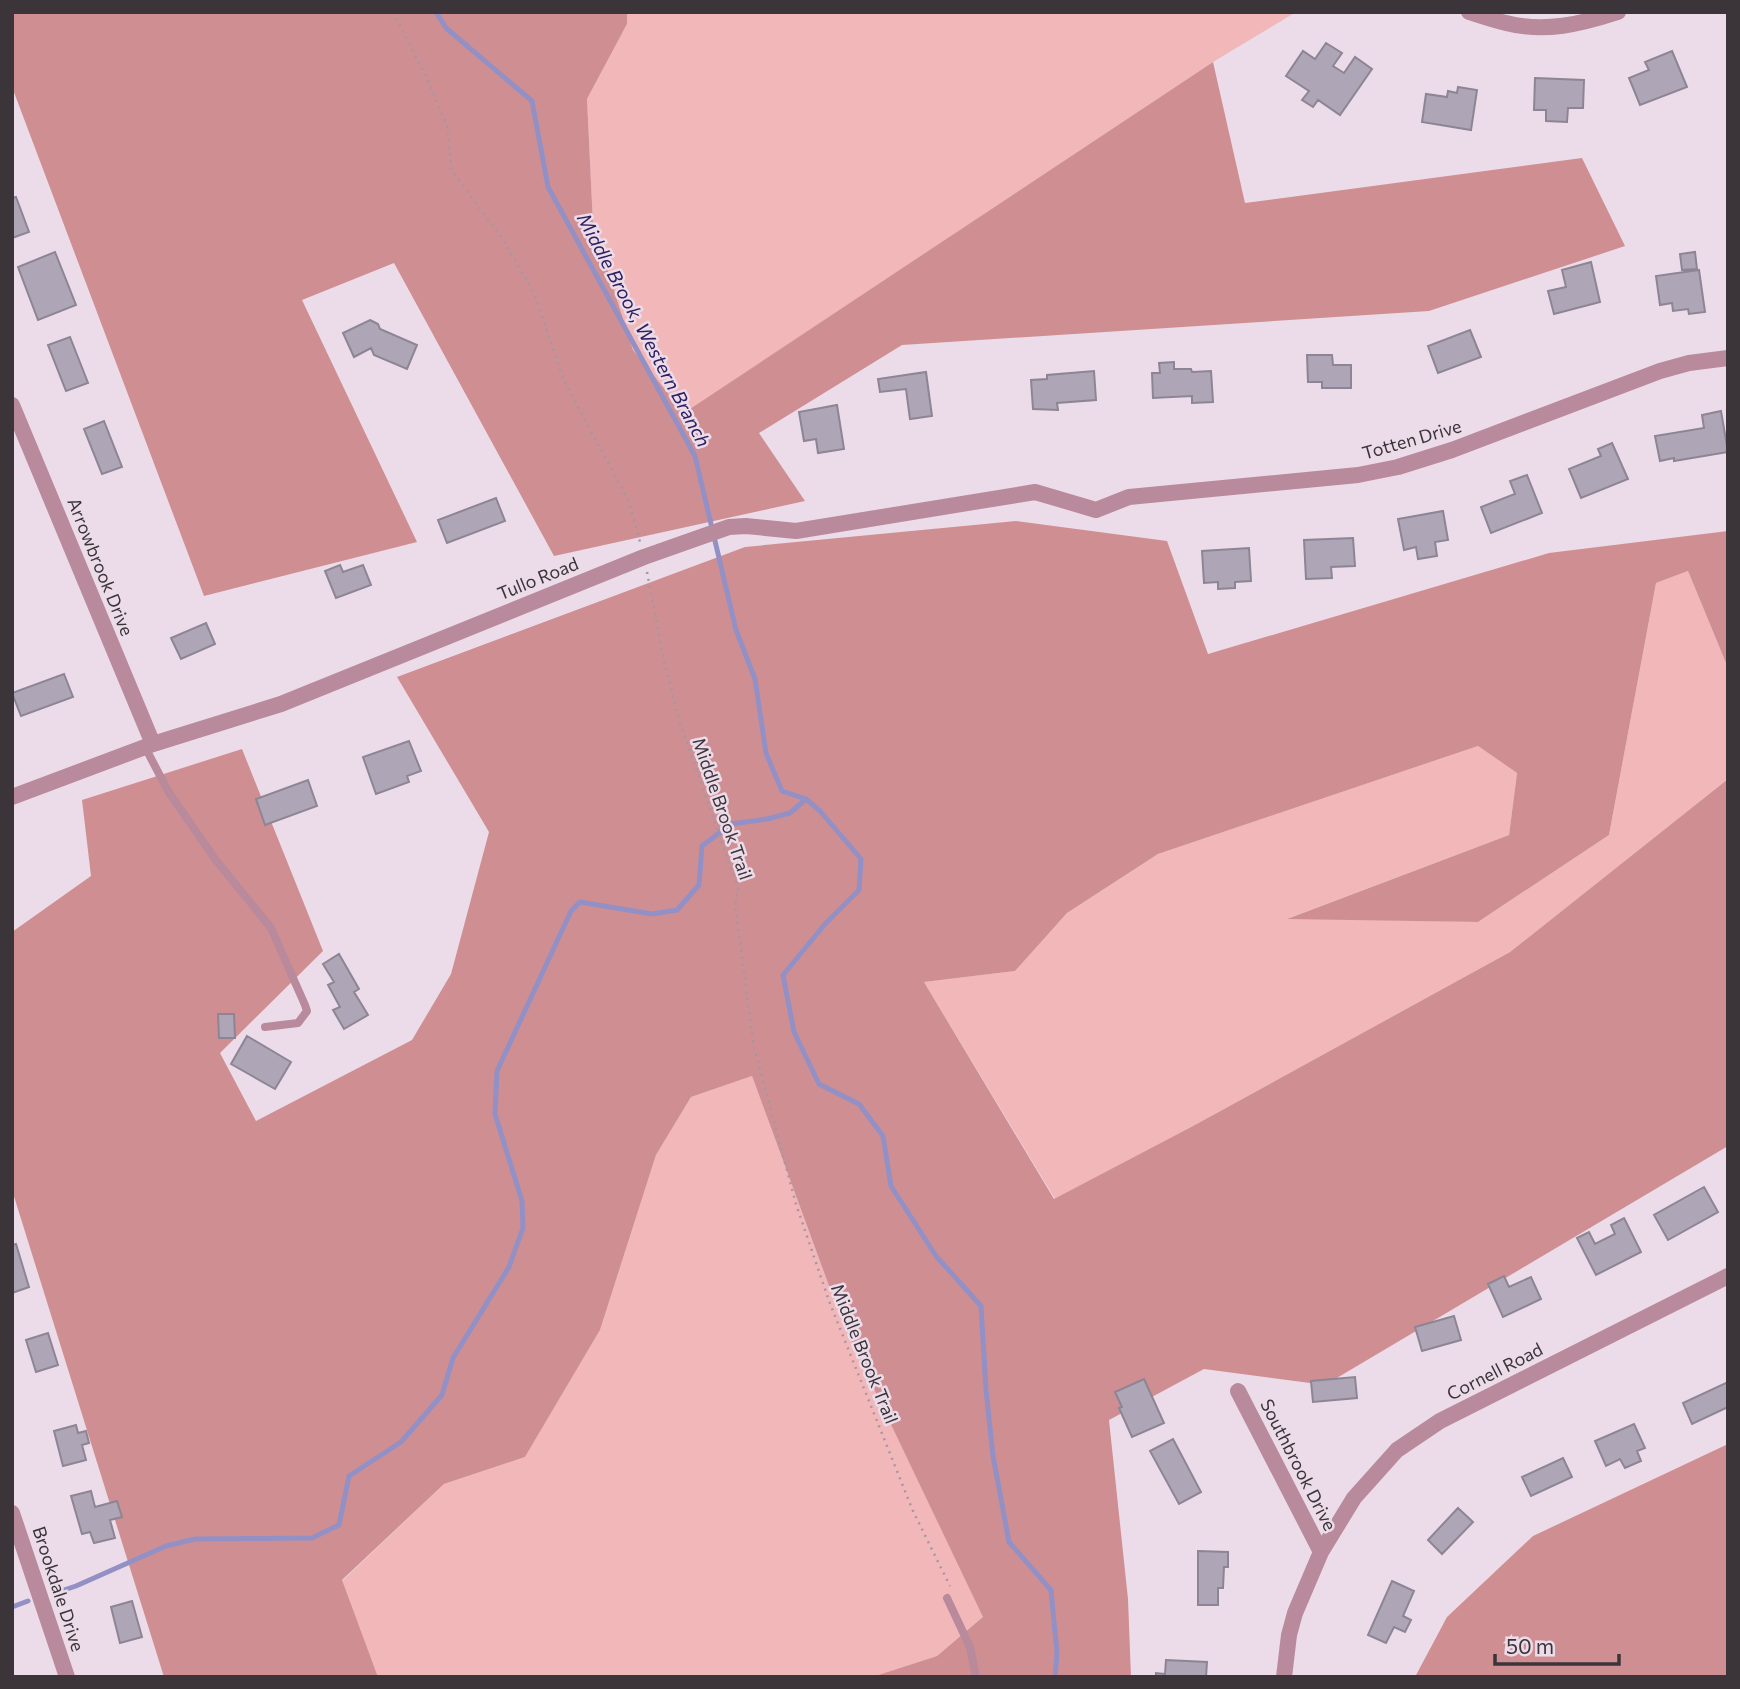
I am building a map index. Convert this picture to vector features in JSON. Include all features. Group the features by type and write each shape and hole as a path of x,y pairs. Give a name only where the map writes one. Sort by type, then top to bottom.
{"street":[{"path":"1469,12 1507,24 1541,28 1580,24 1618,12"},
{"name":"Totten Drive","path":"1096,510 1129,498 1358,475 1398,467 1452,450 1660,370 1728,358"},
{"name":"Arrowbrook Drive","path":"12,405 149,745"},
{"name":"Tullo Road","path":"12,797 149,745 281,704 644,557 729,527 796,531 1035,492 1096,510"},
{"name":"Cornell Road","path":"1321,1552 1354,1499 1398,1450 1440,1421 1728,1276"},
{"name":"Southbrook Drive","path":"1238,1391 1321,1552 1295,1613 1284,1677"},
{"name":"Brookdale Drive","path":"12,1513 67,1677"}],"lane":[{"path":"149,745 168,791 215,859 271,928 307,1011 298,1023 265,1027"},
{"path":"951,1596 970,1647 976,1677"}],"path":[{"name":"Middle Brook Trail","path":"393,12 426,76 447,126 452,171 502,238 534,293 564,381 629,502 644,557 664,661 680,723 738,889 735,905 754,1047 796,1204 829,1301 951,1596"}],"shaded area":[{"path":"12,12 627,12 627,24 587,99 593,224 633,350 684,413 1213,62 1245,203 1582,158 1625,246 1429,311 902,345 759,433 805,501 554,556 394,263 302,300 417,542 204,596 12,87"},
{"path":"627,12 1296,12 1213,62 684,414 633,350 593,224 587,99 627,24"},
{"path":"1016,521 1167,541 1208,654 1549,553 1728,531 1728,668 1688,571 1656,583 1609,835 1478,922 1287,919 1509,835 1517,773 1478,746 1158,854 1067,913 1015,971 924,982 1054,1199 1510,952 1728,779 1728,1146 1325,1385 1204,1369 1109,1420 1128,1599 1131,1677 872,1677 937,1656 983,1617 843,1324 752,1076 691,1097 656,1155 600,1330 525,1457 444,1484 342,1580 378,1677 164,1677 12,1190 12,932 91,876 82,800 242,749 323,951 220,1053 256,1121 412,1040 451,974 489,832 397,677 745,547"},
{"path":"1688,571 1728,668 1728,779 1510,952 1055,1199 924,982 1015,971 1067,913 1158,854 1478,746 1517,773 1509,835 1289,918 1478,922 1609,835 1656,583"},
{"path":"752,1076 843,1324 984,1617 937,1656 872,1677 378,1677 342,1581 444,1484 525,1457 600,1330 656,1155 691,1097"},
{"path":"1728,1444 1728,1677 1415,1677 1447,1617 1533,1536"}],"building":[{"path":"1326,43 1342,53 1333,66 1344,73 1355,57 1372,69 1340,115 1318,100 1313,107 1302,100 1309,91 1286,76 1303,51 1315,59"},
{"path":"1672,51 1687,87 1640,105 1629,78 1649,70 1645,62"},
{"path":"1535,78 1584,80 1583,108 1568,108 1567,122 1546,121 1546,110 1534,110"},
{"path":"1458,87 1477,90 1471,130 1422,122 1426,94 1447,97 1448,91 1457,93"},
{"path":"16,197 29,232 12,238 12,198"},
{"path":"55,252 76,305 38,320 18,267"},
{"path":"1695,252 1697,269 1682,270 1680,254"},
{"path":"1591,262 1600,302 1554,314 1548,291 1566,287 1562,270"},
{"path":"1699,270 1705,312 1689,314 1688,309 1673,311 1672,303 1660,305 1656,276"},
{"path":"370,320 378,324 380,329 417,345 407,369 374,355 371,348 354,357 343,333"},
{"path":"1470,330 1481,357 1438,373 1428,346"},
{"path":"70,337 88,383 66,391 48,345"},
{"path":"1307,355 1332,355 1333,365 1351,365 1351,388 1322,388 1322,382 1308,382"},
{"path":"1174,362 1174,369 1211,371 1213,402 1192,403 1192,396 1153,398 1152,373 1160,373 1159,363"},
{"path":"1094,371 1096,400 1057,403 1058,410 1033,409 1031,380 1047,379 1047,375"},
{"path":"926,372 932,416 910,419 906,389 880,392 878,379"},
{"path":"837,405 844,449 818,453 816,439 804,441 799,412"},
{"path":"1721,411 1728,452 1660,461 1655,436 1704,428 1702,415"},
{"path":"104,421 122,467 102,474 84,429"},
{"path":"1612,443 1628,479 1581,498 1569,469 1601,456 1598,449"},
{"path":"1527,475 1542,513 1491,533 1481,507 1515,494 1510,481"},
{"path":"496,498 505,521 447,543 438,520"},
{"path":"1443,511 1448,540 1435,542 1437,556 1418,559 1416,547 1404,550 1398,519"},
{"path":"1353,538 1355,566 1331,567 1332,578 1306,579 1304,540"},
{"path":"1249,548 1251,581 1235,582 1235,588 1218,589 1218,582 1204,583 1202,551"},
{"path":"340,565 343,572 363,565 371,585 336,598 325,571"},
{"path":"206,623 215,644 181,659 171,638"},
{"path":"64,674 73,697 21,716 12,693"},
{"path":"409,741 421,771 407,776 409,782 376,794 363,757"},
{"path":"308,780 317,806 265,825 256,799"},
{"path":"339,954 359,989 354,992 368,1015 344,1029 333,1010 340,1007 328,985 334,982 323,964"},
{"path":"218,1014 234,1014 235,1038 219,1038"},
{"path":"247,1036 291,1062 275,1089 231,1064"},
{"path":"1704,1187 1718,1212 1668,1240 1654,1215"},
{"path":"1624,1218 1641,1252 1596,1275 1577,1238 1589,1232 1595,1244 1615,1234 1611,1225"},
{"path":"16,1244 29,1287 12,1293 12,1245"},
{"path":"1504,1276 1509,1287 1531,1277 1541,1299 1503,1317 1488,1284"},
{"path":"1454,1316 1461,1340 1422,1351 1415,1327"},
{"path":"48,1333 58,1365 36,1372 26,1340"},
{"path":"1355,1377 1357,1398 1313,1402 1311,1381"},
{"path":"1144,1379 1164,1423 1132,1437 1115,1392"},
{"path":"1728,1382 1728,1407 1692,1424 1683,1403"},
{"path":"1634,1424 1645,1448 1637,1451 1641,1461 1625,1468 1620,1459 1606,1466 1595,1441"},
{"path":"76,1425 78,1433 86,1431 89,1443 82,1445 86,1460 63,1466 54,1431"},
{"path":"1173,1439 1201,1492 1179,1504 1150,1451"},
{"path":"1563,1458 1572,1477 1531,1496 1522,1477"},
{"path":"91,1491 95,1507 117,1501 122,1517 110,1520 115,1538 94,1543 90,1532 82,1534 71,1496"},
{"path":"1458,1508 1473,1522 1442,1554 1428,1540"},
{"path":"1198,1551 1228,1552 1223,1588 1218,1588 1218,1605 1198,1605"},
{"path":"1392,1581 1414,1591 1403,1616 1411,1620 1405,1632 1394,1627 1386,1643 1368,1635"},
{"path":"132,1601 142,1637 120,1643 111,1607"},
{"path":"1166,1660 1207,1662 1206,1677 1156,1677 1156,1673 1165,1674"}],"waterway":[{"name":"Middle Brook, Western Branch","path":"436,12 446,28 532,101 548,187 695,456 736,630 755,679 766,753 782,791 806,799 820,811 861,859 859,890 825,924 783,975 794,1032 819,1084 859,1104 883,1136 891,1186 936,1256 981,1306 993,1456 1009,1542 1051,1590 1057,1653 1055,1677"},
{"path":"58,1592 166,1546 195,1539 312,1538 339,1525 349,1476 401,1442 442,1395 453,1358 509,1267 523,1228 522,1201 495,1114 497,1071 571,911 580,902 652,914 677,910 699,885 702,846 731,824 790,813 806,799"},
{"path":"12,1607 28,1601"}]}
